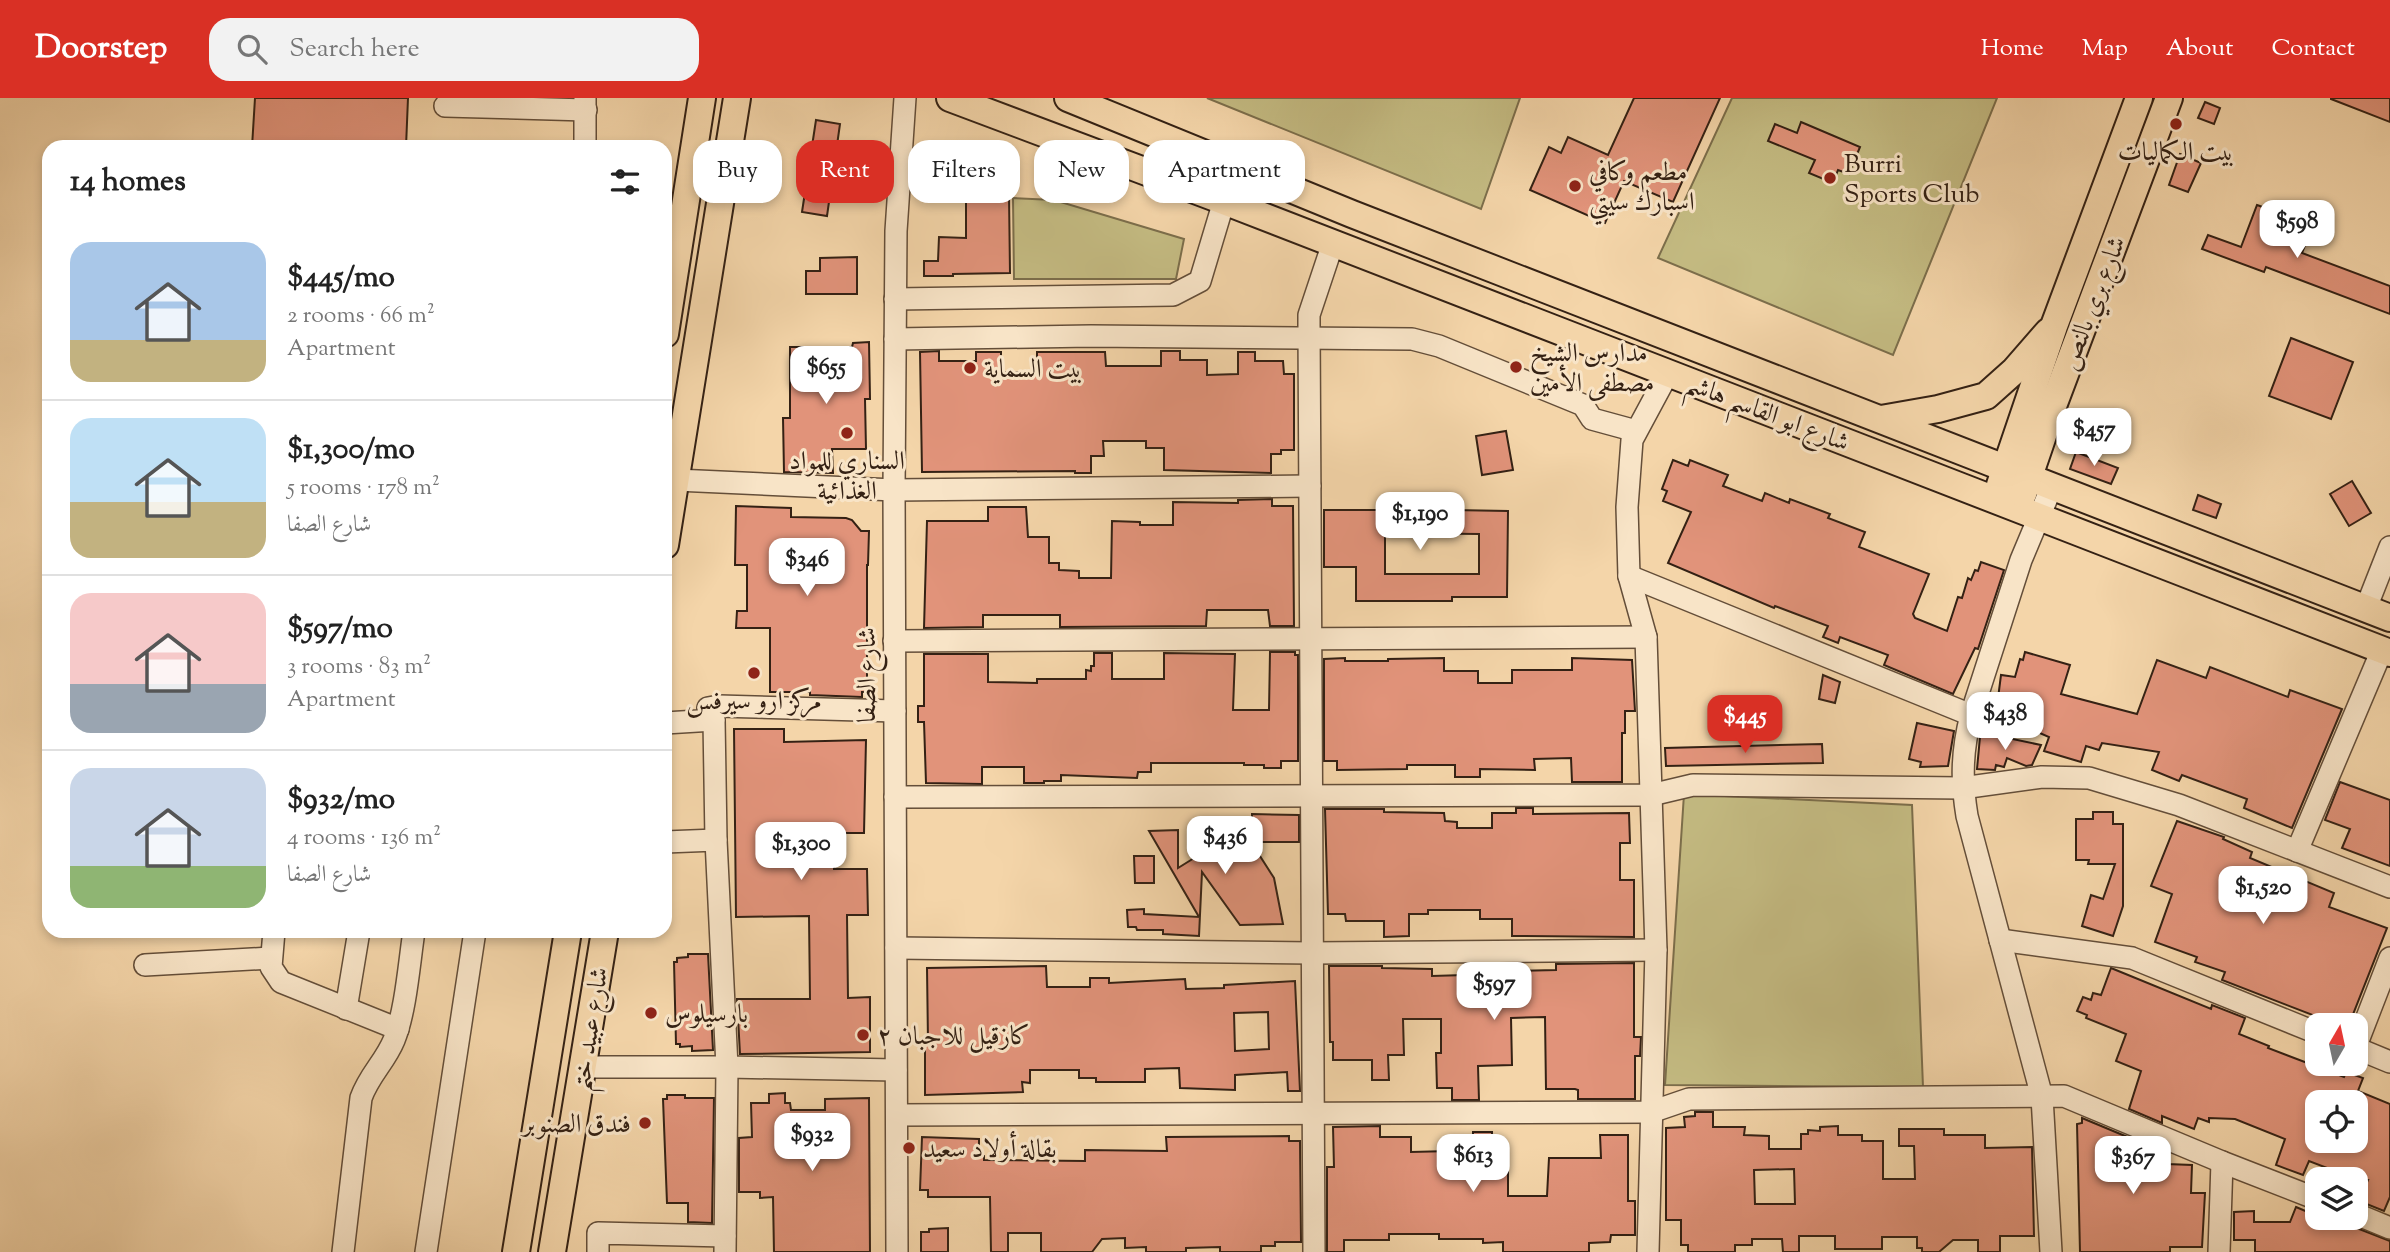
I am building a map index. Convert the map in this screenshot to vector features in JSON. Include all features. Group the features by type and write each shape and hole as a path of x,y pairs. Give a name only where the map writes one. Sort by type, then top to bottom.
{"main road":[{"path":"672,504 737,98"},
{"name":"شارع ابو القاسم هاشم","path":"950,98 1143,171"},
{"name":"شارع ابو القاسم هاشم","path":"1068,98 1364,219 2378,613"},
{"name":"شارع بري بالنص","path":"2029,477 2054,326 2139,98"},
{"name":"شارع بري بالنص","path":"2017,508 2169,98"},
{"path":"672,287 699,104"},
{"name":"شارع ابو القاسم هاشم","path":"1229,203 2386,651"},
{"path":"1879,419 1938,409 1986,396 2014,371 2028,352 2054,326"},
{"name":"شارع عبيد ختم","path":"516,1252 567,938"},
{"name":"شارع عبيد ختم","path":"552,1252 604,938"}],"street":[{"name":"شارع الصفا","path":"897,1252 895,299 896,231 905,98"},
{"path":"444,106 585,104 585,140"},
{"path":"895,299 1172,295 1200,282 1223,203"},
{"path":"1314,1252 1309,315 1333,243"},
{"path":"895,339 1412,339 1439,346 1583,405 1592,419 1636,431"},
{"path":"1648,1252 1656,950 1646,637 1629,576 1627,507 1630,449 1636,431 1668,373"},
{"path":"2029,477 2017,508 2021,560 1970,715 1965,739 1962,788 1967,816 2042,1097 2051,1252"},
{"path":"676,480 894,490 1310,486"},
{"path":"2378,613 2390,547"},
{"path":"1629,576 1970,715"},
{"path":"894,641 1646,637"},
{"path":"2297,851 2386,651"},
{"path":"598,1252 598,1233 725,1244 727,1067 716,840 714,720 708,708 750,706 895,711"},
{"path":"672,723 714,720"},
{"path":"895,797 1651,795 1693,785 1962,788 2042,777 2089,778 2179,805 2390,887"},
{"path":"672,842 716,840"},
{"path":"273,938 270,958 275,975 281,982 397,1029"},
{"path":"346,1009 358,938"},
{"path":"343,1252 362,1098 370,1075 389,1050 397,1029 413,938"},
{"path":"426,1252 474,938"},
{"path":"2000,940 2132,958 2305,1027"},
{"path":"896,948 1312,953 1656,950"},
{"path":"145,965 270,958"},
{"path":"2368,1016 2390,958"},
{"path":"2368,1052 2390,1062"},
{"path":"583,1067 897,1070"},
{"path":"897,1115 1651,1112 1689,1099 2064,1096 2305,1194"},
{"path":"2219,1252 2222,1162"},
{"path":"2368,1219 2390,1228"}],"shaded area":[{"path":"1207,98 1520,98 1481,209"},
{"name":"Burri Sports Club","path":"1732,98 1997,98 1893,355 1658,258"},
{"path":"1020,198 1034,199 1034,203 1064,203 1184,239 1176,279 1014,279 1013,203 1020,203"},
{"path":"1684,794 1912,805 1923,1087 1665,1085"}],"building":[{"path":"255,98 408,98 406,140 252,140"},
{"path":"1634,98 1720,98 1673,202 1624,181 1605,223 1530,190 1549,147 1561,153 1568,137 1608,155"},
{"path":"2390,98 2390,122 2331,99"},
{"path":"2205,102 2220,108 2214,124 2198,118"},
{"path":"816,120 840,124 838,140 813,140"},
{"path":"1801,122 1860,147 1849,174 1838,170 1833,183 1809,173 1815,160 1768,141 1775,124 1797,133"},
{"path":"2180,154 2201,163 2188,192 2169,185"},
{"path":"803,203 829,203 827,216 802,212"},
{"path":"966,203 1009,203 1010,273 924,276 924,261 938,261 939,237 966,238"},
{"path":"2257,205 2277,212 2275,216 2311,230 2302,253 2390,286 2390,314 2266,267 2264,272 2202,249 2208,235 2241,247"},
{"path":"857,257 857,294 806,294 806,271 820,271 820,258"},
{"path":"2291,338 2353,362 2331,419 2269,396"},
{"path":"869,342 870,399 865,399 866,449 832,449 833,473 784,472 783,418 790,418 790,347 852,347 853,343"},
{"path":"939,351 939,361 976,361 976,352 1001,352 1001,372 1037,372 1037,352 1105,352 1106,366 1161,366 1161,351 1180,351 1180,360 1207,360 1207,375 1238,374 1238,352 1255,352 1255,361 1283,361 1284,374 1294,374 1294,450 1281,450 1281,454 1271,454 1271,473 1164,470 1164,448 1146,448 1146,441 1103,441 1104,456 1091,456 1091,473 922,472 920,352"},
{"path":"1506,431 1513,470 1482,475 1476,436"},
{"path":"2076,452 2118,468 2111,484 2070,469"},
{"path":"1673,460 1688,466 1690,460 1728,475 1723,486 1762,501 1765,493 1789,503 1790,499 1830,514 1828,518 1865,532 1859,547 1929,574 1913,614 1915,618 1947,631 1958,597 1962,598 1968,578 1971,580 1981,562 2004,570 1978,649 1975,648 1953,694 1884,665 1888,655 1840,637 1838,643 1823,637 1828,626 1775,606 1774,608 1668,563 1691,512 1663,501 1667,491 1662,489"},
{"path":"2352,481 2371,513 2349,526 2330,494"},
{"path":"2198,495 2221,504 2216,518 2193,510"},
{"path":"1272,499 1272,506 1293,506 1294,626 1270,626 1268,610 1207,610 1206,626 1060,627 1060,615 983,615 983,627 924,628 927,521 988,521 988,507 1026,507 1028,537 1049,537 1049,563 1059,563 1059,570 1079,571 1079,578 1111,578 1112,521 1140,522 1140,525 1173,525 1173,502 1238,503 1238,500"},
{"path":"1412,505 1453,505 1453,510 1508,511 1507,597 1452,597 1452,601 1356,601 1356,567 1324,567 1324,510 1412,510","holes":["1385,533 1479,534 1479,574 1385,574"]},
{"path":"736,506 791,508 791,517 846,518 852,520 861,531 869,531 867,692 862,692 862,697 810,695 810,692 770,692 770,628 736,628 737,611 747,611 747,565 735,565"},
{"path":"1270,652 1295,652 1295,655 1298,655 1298,761 1281,761 1281,768 1264,768 1264,765 1244,763 1151,763 1151,772 1138,772 1137,778 1061,775 1061,781 1024,783 1024,767 982,767 982,784 926,783 924,722 918,722 918,706 924,706 924,654 988,654 988,682 1037,683 1037,679 1086,679 1086,670 1091,671 1091,666 1094,666 1094,653 1112,653 1112,679 1164,679 1164,653 1235,654 1233,710 1269,710"},
{"path":"2025,652 2070,665 2061,694 2137,714 2157,660 2206,678 2210,667 2288,697 2290,690 2342,709 2292,828 2244,808 2247,799 2182,775 2179,781 2152,770 2159,752 2102,743 2099,750 2086,746 2081,762 2044,751 2049,737 1996,714 2001,675 2015,677"},
{"path":"1345,658 1345,661 1388,661 1444,658 1444,671 1478,671 1478,683 1512,683 1512,670 1572,670 1572,658 1632,660 1635,711 1625,711 1622,782 1572,782 1571,758 1534,759 1535,770 1480,769 1480,777 1455,777 1455,765 1337,770 1337,761 1324,761 1324,659"},
{"path":"1823,675 1840,682 1835,703 1819,699"},
{"path":"1917,723 1954,731 1948,766 1920,767 1921,762 1909,759"},
{"path":"734,729 784,729 784,742 866,740 864,833 833,833 834,869 867,869 868,915 847,915 848,998 870,997 870,1052 740,1054 737,999 810,999 809,916 736,917"},
{"path":"1984,733 2041,745 2032,765 2026,766 2007,758 2004,767 1996,765 1995,770 1977,769 1980,737 1983,737"},
{"path":"1822,744 1823,763 1666,766 1665,748"},
{"path":"2340,782 2390,800 2390,866 2342,848 2350,829 2325,820"},
{"path":"1516,808 1533,808 1533,814 1629,813 1630,843 1620,843 1620,880 1634,880 1634,937 1512,936 1512,919 1480,919 1480,910 1428,910 1428,914 1409,914 1409,936 1384,937 1384,921 1346,921 1345,914 1328,914 1325,809 1444,813 1445,821 1457,822 1457,828 1492,828 1492,813 1516,813"},
{"path":"2093,812 2113,812 2113,824 2123,824 2123,906 2113,936 2082,926 2091,895 2103,899 2115,864 2088,864 2089,860 2076,860 2076,819 2093,819"},
{"path":"1252,814 1299,815 1299,842 1251,842 1274,878 1283,924 1240,925 1202,872 1199,936 1163,934 1163,930 1137,930 1136,927 1128,927 1127,910 1144,909 1144,914 1199,917 1149,831 1178,830 1178,868 1252,822"},
{"path":"2177,821 2224,837 2223,839 2252,852 2250,858 2334,893 2329,907 2387,928 2354,1013 2308,1013 2222,980 2225,972 2195,962 2197,957 2155,942 2172,894 2151,886"},
{"path":"1134,856 1154,856 1154,883 1135,883"},
{"path":"688,954 708,954 713,1050 692,1051 692,1046 680,1047 680,1044 676,1044 674,962 677,962 677,958 688,957"},
{"path":"1634,963 1634,1037 1641,1037 1640,1056 1635,1056 1635,1099 1578,1099 1578,1090 1575,1089 1546,1089 1545,1017 1511,1018 1512,1065 1478,1066 1479,1100 1452,1100 1452,1088 1437,1088 1436,1053 1441,1053 1441,1019 1403,1019 1404,1055 1388,1055 1389,1080 1372,1080 1372,1060 1333,1060 1333,1042 1330,1042 1329,966 1432,969 1432,976 1465,975 1465,968 1479,968 1479,965 1505,964 1505,971 1556,970 1556,964"},
{"path":"1046,966 1047,987 1090,987 1090,978 1109,978 1109,983 1185,979 1186,989 1295,981 1300,1091 1288,1091 1287,1072 1235,1075 1235,1090 1180,1088 1179,1068 1145,1069 1145,1082 1096,1082 1096,1078 1079,1078 1079,1070 1030,1070 1030,1083 1022,1082 1023,1092 925,1095 925,1042 928,1042 927,968","holes":["1268,1012 1269,1049 1235,1051 1234,1013"]},
{"path":"2111,968 2211,1009 2212,1005 2245,1018 2239,1034 2305,1062 2305,1076 2363,1078 2358,1090 2305,1090 2305,1153 2368,1153 2368,1095 2390,1104 2390,1197 2384,1211 2368,1205 2368,1167 2325,1167 2309,1161 2303,1175 2276,1165 2285,1139 2235,1119 2209,1118 2209,1122 2198,1118 2194,1129 2162,1116 2162,1123 2129,1109 2141,1071 2116,1061 2126,1034 2086,1018 2087,1015 2077,1011 2083,997 2091,1000 2093,993 2101,995"},
{"path":"785,1093 785,1103 790,1103 791,1110 825,1110 825,1099 869,1098 870,1252 774,1252 773,1197 760,1198 760,1192 739,1192 739,1138 752,1137 751,1103 769,1103 769,1094"},
{"path":"667,1095 714,1098 712,1223 688,1222 688,1203 667,1203 663,1099 667,1099"},
{"path":"1695,1112 1713,1112 1713,1127 1745,1127 1744,1135 1769,1136 1769,1149 1801,1149 1801,1134 1808,1134 1808,1130 1820,1131 1820,1127 1838,1126 1838,1135 1862,1135 1862,1141 1883,1141 1883,1179 1915,1179 1914,1146 1899,1146 1899,1129 1944,1129 1944,1135 1985,1135 1985,1148 2032,1147 2034,1236 2000,1236 2000,1252 1978,1252 1978,1240 1953,1240 1939,1252 1922,1252 1922,1248 1917,1248 1917,1237 1882,1237 1882,1249 1835,1249 1835,1236 1799,1236 1799,1252 1783,1252 1782,1239 1752,1239 1752,1245 1735,1245 1735,1252 1688,1252 1688,1245 1681,1245 1681,1220 1666,1220 1666,1128 1685,1127 1684,1117 1695,1116","holes":["1794,1169 1795,1204 1755,1204 1754,1170"]},
{"path":"2082,1118 2161,1151 2161,1159 2167,1159 2167,1164 2192,1165 2191,1193 2205,1193 2202,1247 2170,1247 2170,1252 2080,1252 2077,1124 2082,1123"},
{"path":"1380,1126 1380,1137 1411,1137 1411,1152 1450,1151 1450,1137 1473,1136 1473,1132 1492,1132 1492,1150 1508,1149 1508,1196 1547,1196 1549,1158 1601,1158 1600,1135 1628,1135 1628,1201 1635,1201 1635,1235 1611,1235 1610,1242 1589,1243 1589,1252 1503,1252 1503,1242 1439,1239 1439,1234 1389,1234 1389,1240 1344,1240 1344,1252 1327,1252 1327,1167 1334,1167 1333,1127"},
{"path":"1289,1136 1289,1141 1300,1141 1301,1242 1275,1242 1275,1246 1261,1246 1261,1252 1220,1252 1220,1247 1186,1248 1186,1252 1146,1252 1146,1247 1125,1248 1125,1238 1102,1239 1092,1252 1041,1252 1041,1233 1008,1233 1008,1252 991,1252 990,1197 928,1197 928,1190 920,1190 922,1137 979,1139 979,1156 984,1156 984,1160 1085,1161 1085,1150 1167,1151 1166,1137"},
{"path":"2296,1207 2305,1211 2305,1230 2362,1230 2390,1241 2390,1252 2255,1252 2255,1240 2234,1240 2234,1212 2254,1211 2254,1222 2290,1222"},
{"path":"948,1228 948,1252 921,1252 921,1232"}],"place":[{"name":"بيت الكماليات","path":"2176,124"},
{"name":"Burri Sports Club","path":"1830,178"},
{"name":"مطعم وكافي اسبارك سيتي","path":"1575,186"},
{"name":"مدارس الشيخ مصطفى الأمين","path":"1516,367"},
{"name":"بيت السماية","path":"970,368"},
{"name":"السناري للمواد الغذائية","path":"847,433"},
{"name":"مركز ارو سيرفس","path":"754,673"},
{"name":"بارسيلوس","path":"651,1013"},
{"name":"كازقيل للاجبان ٢","path":"863,1035"},
{"name":"فندق الصنوبر","path":"645,1123"},
{"name":"بقالة أولاد سعيد","path":"909,1148"}]}
